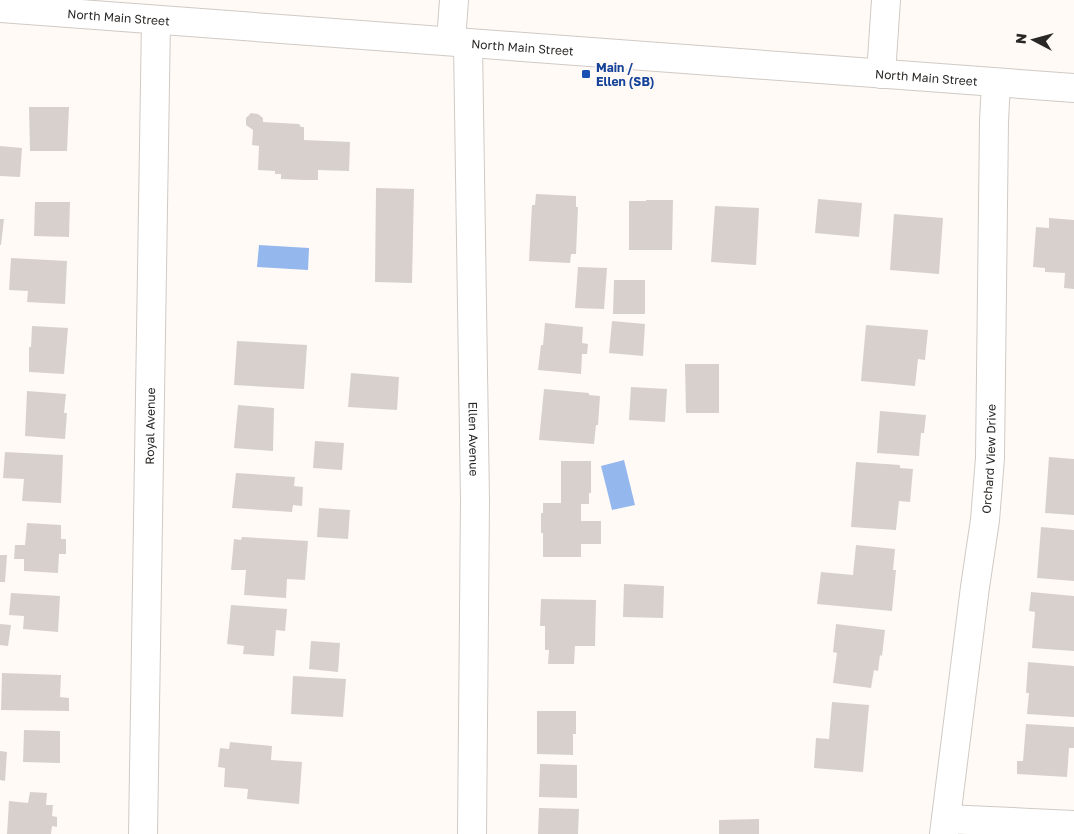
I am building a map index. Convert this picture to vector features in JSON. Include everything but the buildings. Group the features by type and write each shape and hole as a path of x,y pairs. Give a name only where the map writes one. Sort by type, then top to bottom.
{"street":[{"name":"Ellen Avenue","path":"454,0 467,102 475,501 472,834"},
{"path":"881,74 886,0"},
{"name":"North Main Street","path":"0,8 38,5 156,20 1074,88"},
{"name":"Royal Avenue","path":"143,834 156,20"},
{"name":"Orchard View Drive","path":"945,826 985,520 990,467 996,82"},
{"path":"945,826 1074,825"}],"water":[{"path":"259,245 309,248 308,270 257,267"},
{"path":"624,460 635,505 612,510 601,466"}],"place":[{"name":"Main / Ellen (SB)","path":"586,74"}]}
